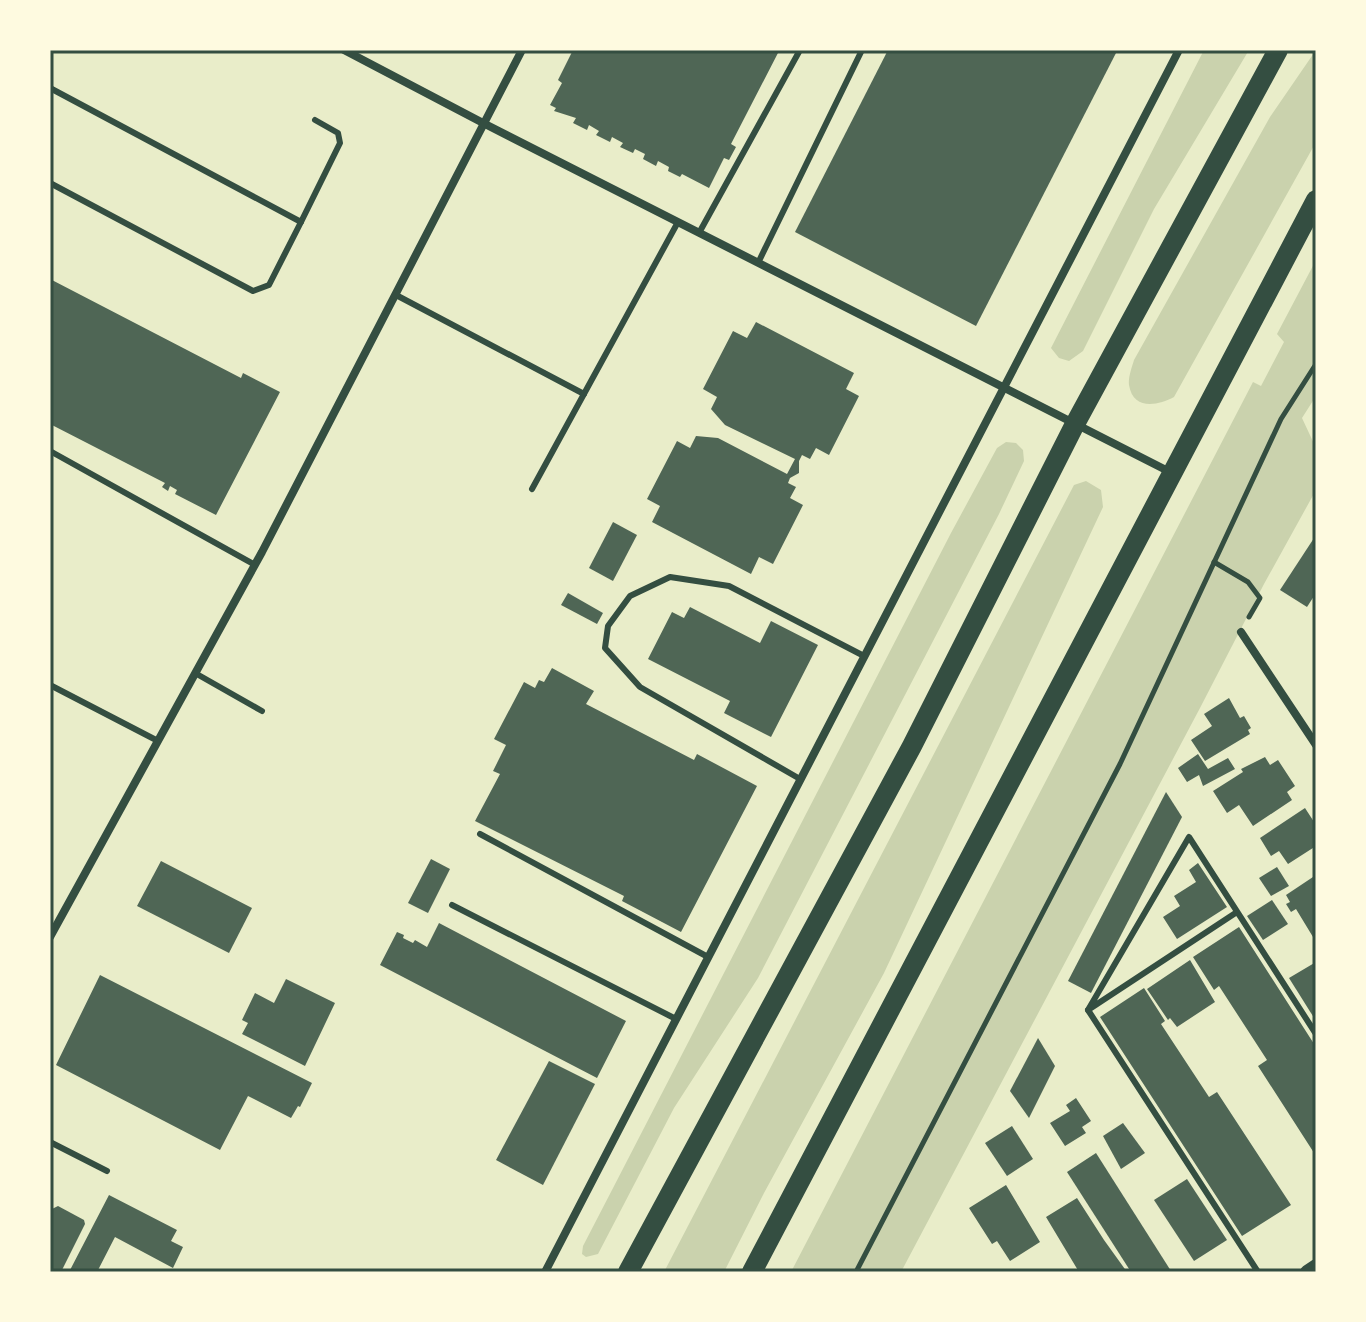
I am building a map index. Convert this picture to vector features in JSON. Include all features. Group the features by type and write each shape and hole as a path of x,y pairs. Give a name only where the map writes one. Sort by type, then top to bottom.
{"main road":[{"path":"628,1272 904,760 1075,424 1278,50"},
{"path":"752,1272 1316,200"}],"street":[{"path":"344,50 1174,473"},
{"path":"50,937 255,565 522,50"},
{"path":"557,1272 546,1270 1179,50"},
{"path":"1241,632 1316,745"},
{"path":"1307,1272 1316,1266"}],"lane":[{"path":"699,233 800,50"},
{"path":"758,263 862,50"},
{"path":"50,88 301,222"},
{"path":"50,183 253,291 269,285 340,143 338,133 315,120"},
{"path":"532,489 678,222"},
{"path":"396,295 584,394"},
{"path":"50,451 255,565"},
{"path":"800,779 640,687 605,648 608,626 630,596 670,577 729,586 864,656"},
{"path":"195,673 262,711"},
{"path":"50,685 158,741"},
{"path":"480,834 708,957"},
{"path":"1088,1010 1189,837 1316,1034"},
{"path":"452,905 676,1019"},
{"path":"1088,1010 1237,912"},
{"path":"1088,1010 1258,1272"},
{"path":"50,1142 107,1171"}],"path":[{"path":"856,1272 1120,764 1281,419 1316,364"},
{"path":"1214,562 1248,582 1260,598 1241,632"}],"green space":[{"path":"1204,50 1249,50 1154,209 1083,351 1069,361 1059,358 1051,348"},
{"path":"1316,50 1316,142 1174,397 1153,404 1135,399 1129,385 1134,360 1270,117"},
{"path":"1316,260 1316,396 1302,418 1316,448 1316,490 901,1272 791,1272 1253,382 1261,386 1284,342 1277,334"},
{"path":"1006,442 1016,443 1023,450 1024,461 999,514 758,978 674,1108 598,1254 586,1257 582,1254 583,1246 951,533 997,448"},
{"path":"1086,481 1101,490 1103,507 884,973 724,1272 664,1272 1074,485"}],"building":[{"path":"573,50 779,51 731,144 736,147 729,160 724,158 709,188 682,174 680,177 668,171 669,167 658,161 656,166 643,159 645,154 620,147 623,143 612,137 610,142 596,135 599,131 589,125 587,130 573,123 576,118 554,111 556,108 550,105 562,83 558,80"},
{"path":"888,50 1110,50 1116,53 976,326 795,232"},
{"path":"50,279 241,378 243,373 280,392 216,515 175,494 177,490 170,486 168,491 162,487 165,483 50,424"},
{"path":"756,322 854,373 846,389 859,396 829,455 816,448 810,459 802,455 799,473 788,483 796,487 790,498 803,505 773,564 759,557 751,574 652,522 660,506 647,499 677,441 690,448 696,436 718,438 787,474 795,459 725,425 711,409 717,397 703,389 733,331 747,338"},
{"path":"613,522 637,535 613,581 589,568"},
{"path":"1316,535 1316,593 1307,607 1280,590"},
{"path":"568,593 603,613 597,624 561,605"},
{"path":"690,607 760,643 771,621 818,645 771,737 724,713 730,701 648,659 672,612 684,618"},
{"path":"552,668 594,691 586,704 694,760 697,754 757,786 681,932 622,901 624,896 475,821 500,774 493,771 506,745 494,739 524,682 535,688 539,680 544,682"},
{"path":"1229,698 1240,718 1244,716 1251,728 1248,730 1250,734 1205,761 1191,740 1212,726 1204,714"},
{"path":"1198,754 1208,769 1228,758 1235,769 1203,786 1199,775 1187,782 1178,768"},
{"path":"1265,757 1270,765 1278,760 1295,786 1287,792 1292,800 1253,826 1239,805 1227,813 1213,791 1243,772 1241,769"},
{"path":"1166,792 1182,817 1091,993 1068,981"},
{"path":"1305,808 1316,825 1316,846 1288,864 1279,851 1271,856 1260,838"},
{"path":"431,859 450,869 428,913 408,903"},
{"path":"161,861 252,908 229,953 137,906"},
{"path":"1198,863 1227,907 1177,939 1163,917 1180,906 1174,896 1196,882 1189,870"},
{"path":"1277,867 1289,886 1271,896 1259,878"},
{"path":"1316,875 1316,935 1313,937 1296,909 1291,912 1286,904 1290,902 1286,895"},
{"path":"1272,900 1288,924 1263,940 1247,916"},
{"path":"439,923 626,1021 597,1078 380,965 397,932 413,943 415,940 427,947"},
{"path":"1239,927 1316,1047 1316,1156 1258,1066 1267,1060 1219,986 1214,990 1193,957"},
{"path":"1190,960 1215,1002 1177,1027 1170,1018 1168,1020 1147,989"},
{"path":"1316,962 1316,1021 1289,978"},
{"path":"100,975 312,1083 300,1107 291,1118 248,1096 220,1150 56,1065"},
{"path":"286,979 335,1003 305,1066 242,1034 248,1023 242,1020 255,993 274,1003"},
{"path":"1144,988 1165,1021 1161,1024 1209,1097 1217,1092 1291,1205 1242,1236 1100,1017"},
{"path":"1038,1038 1055,1066 1029,1118 1010,1091"},
{"path":"549,1061 595,1084 543,1185 496,1160"},
{"path":"1076,1098 1091,1121 1082,1127 1086,1133 1065,1146 1050,1123 1070,1111 1066,1105"},
{"path":"1123,1123 1145,1153 1121,1169 1103,1136"},
{"path":"1012,1126 1033,1159 1007,1176 985,1143"},
{"path":"1096,1153 1171,1271 1131,1272 1067,1172"},
{"path":"1187,1179 1227,1240 1194,1261 1154,1200"},
{"path":"1006,1185 1040,1242 1010,1261 997,1241 992,1244 969,1208"},
{"path":"109,1195 177,1230 171,1241 183,1247 173,1268 115,1237 97,1272 69,1272"},
{"path":"1077,1198 1127,1272 1079,1272 1046,1217"},
{"path":"58,1206 84,1220 85,1224 61,1272 50,1272 50,1210"}]}
